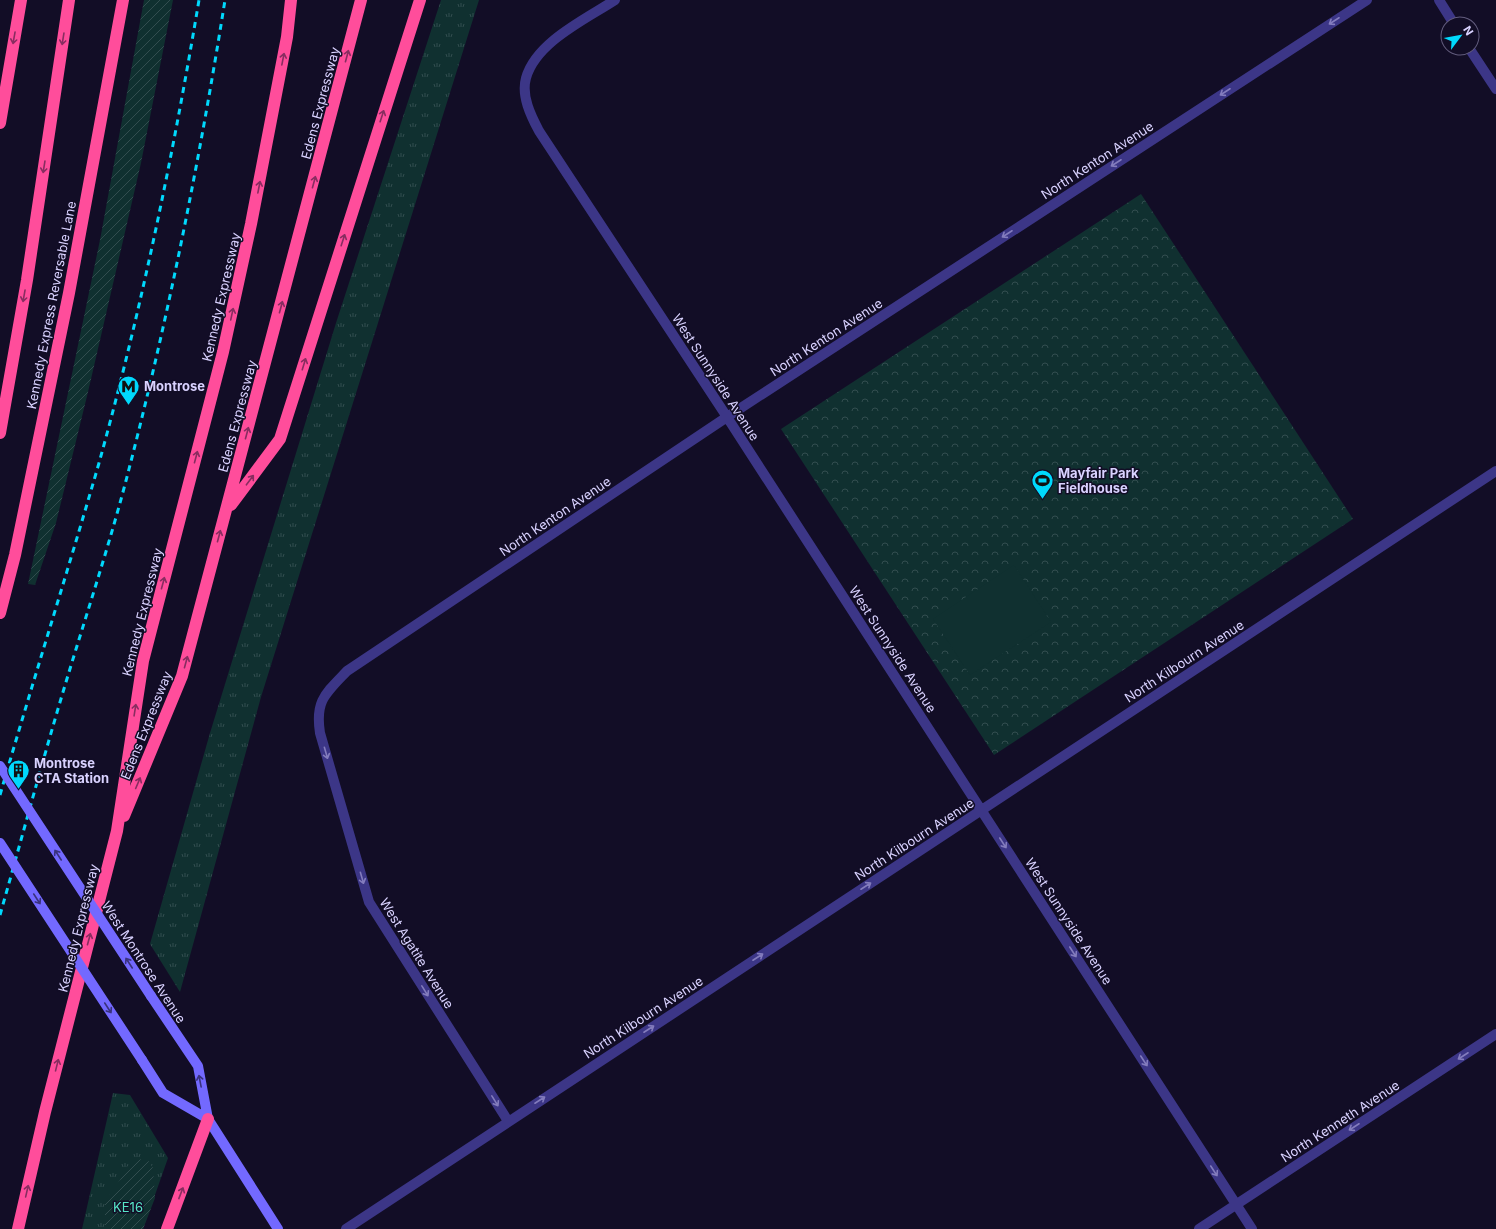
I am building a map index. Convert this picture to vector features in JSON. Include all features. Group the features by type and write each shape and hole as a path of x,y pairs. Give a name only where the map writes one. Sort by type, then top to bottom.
{"highway":[{"path":"0,123 21,0"},
{"path":"0,434 27,280 69,0"},
{"name":"Kennedy Express Reversable Lane","path":"0,613 15,555 69,293 123,0"},
{"name":"Kennedy Expressway","path":"18,1229 45,1112 117,831 143,661 223,352 254,208 287,37 291,0"},
{"name":"Edens Expressway","path":"117,831 182,676 361,0"},
{"path":"226,511 280,439 420,0"},
{"path":"167,1229 208,1119"}],"main road":[{"name":"West Montrose Avenue","path":"0,766 198,1066 208,1119 278,1229"},
{"name":"West Montrose Avenue","path":"0,843 163,1093 208,1119"}],"street":[{"name":"West Sunnyside Avenue","path":"615,0 555,39 544,49 534,62 526,79 526,96 529,113 539,131 727,417 1252,1229"},
{"name":"North Kenton Avenue","path":"318,715 322,701 347,671 727,417 1367,0"},
{"path":"1439,0 1449,16"},
{"path":"1474,56 1496,89"},
{"name":"North Kilbourn Avenue","path":"346,1229 1496,471"},
{"name":"West Agatite Avenue","path":"318,715 320,733 369,902 508,1122"},
{"name":"North Kenneth Avenue","path":"1199,1229 1496,1034"}],"green space":[{"path":"144,0 173,0 141,163 56,523 35,585 28,584 100,240"},
{"path":"441,0 479,0 261,697 180,992 150,944 210,733 336,323"},
{"path":"1141,194 1353,519 994,755 781,429"},
{"path":"1014,565 1051,622 970,675 933,619"},
{"path":"113,1093 130,1095 168,1158 143,1229 82,1229"},
{"name":"KE16","path":"147,1159 153,1168 155,1198 143,1229 105,1229 105,1200 120,1180 131,1160"}],"railway":[{"path":"0,795 99,463 129,348 167,175 199,0"},
{"path":"0,915 55,720 114,525 144,411 183,236 225,0"}],"place":[{"name":"Montrose","path":"128,406"},
{"name":"Mayfair Park Fieldhouse","path":"1042,500"},
{"name":"Montrose CTA Station","path":"18,790"}]}
